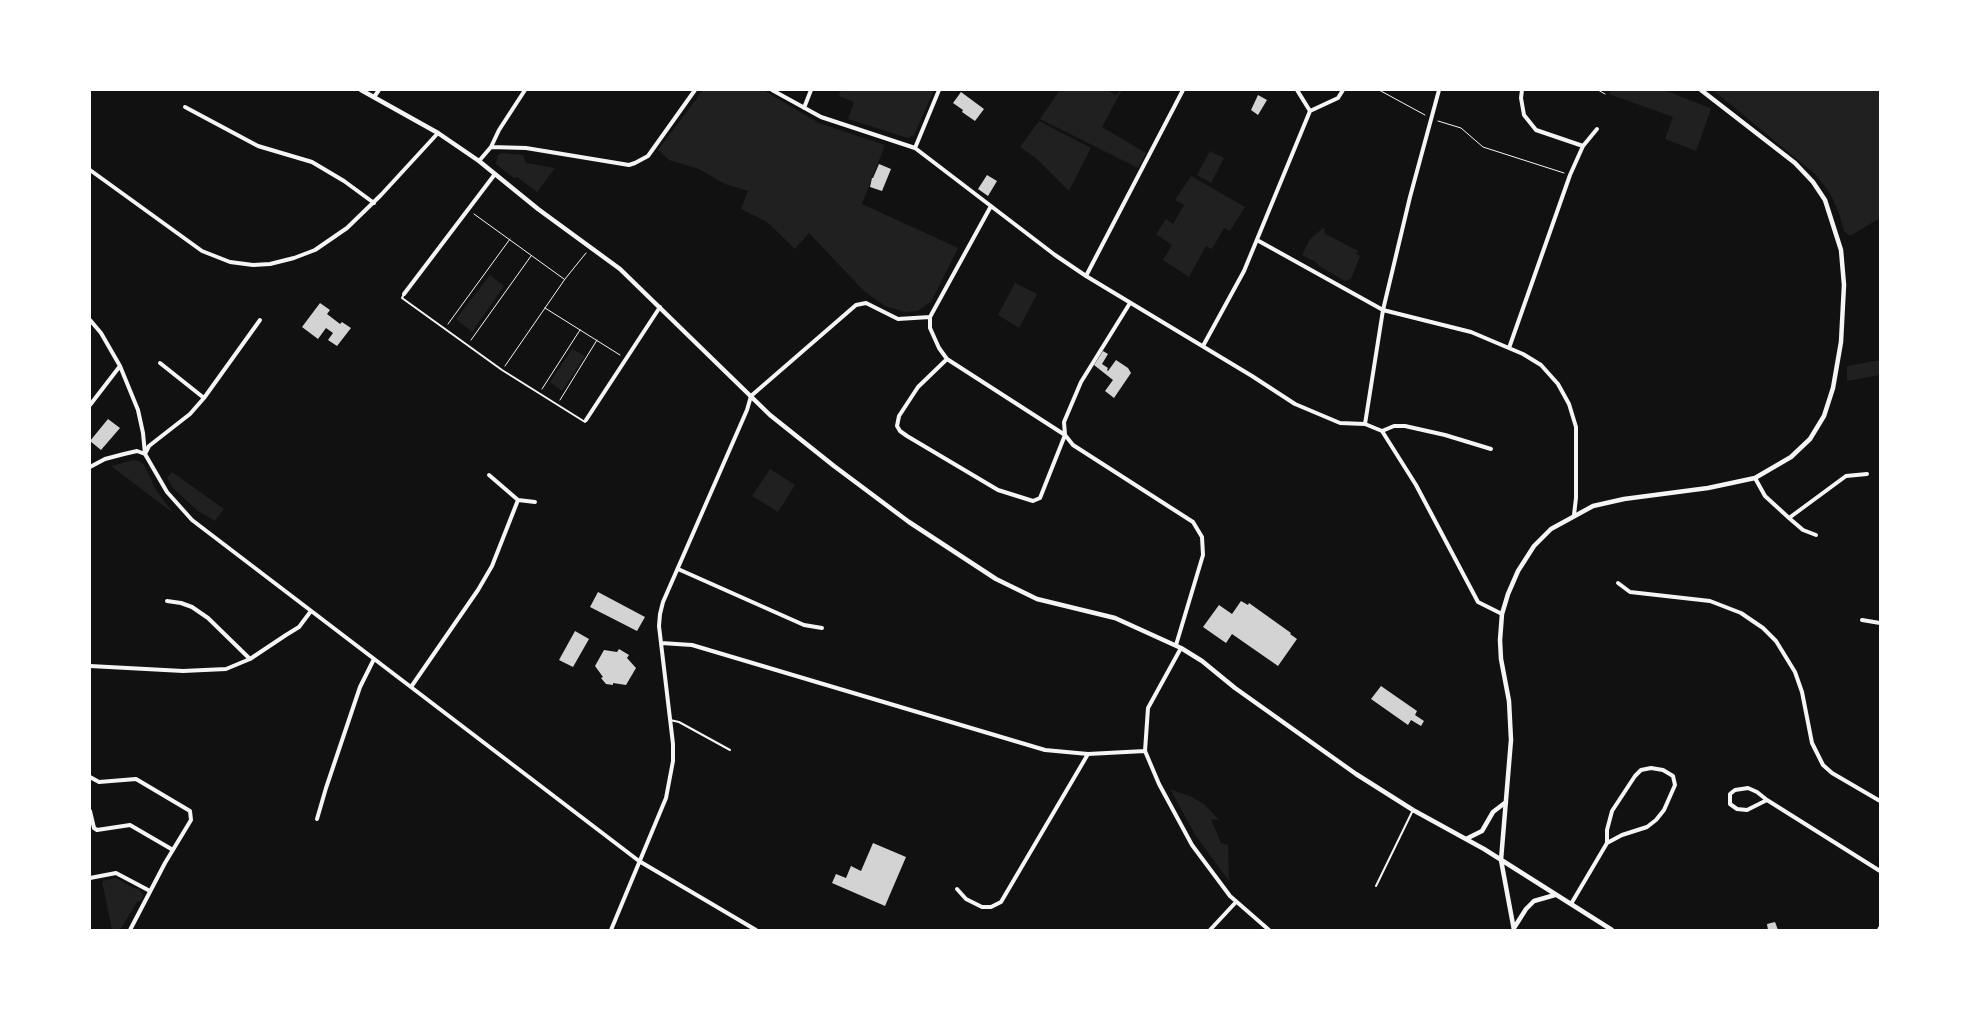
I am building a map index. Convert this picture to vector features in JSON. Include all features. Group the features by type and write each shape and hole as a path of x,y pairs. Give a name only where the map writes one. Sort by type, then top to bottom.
{"street":[{"path":"361,90 438,133 480,161 622,271 770,415 872,496 909,522 996,579 1037,599 1115,618 1176,645 1356,774 1413,810 1466,838 1612,930"},
{"path":"374,97 379,90"},
{"path":"480,161 492,147 499,130 525,90"},
{"path":"492,147 526,148 629,165 648,156 695,90"},
{"path":"772,90 821,117 915,148 1055,255 1086,276 1295,404 1340,423 1365,424 1382,431 1416,486 1478,602 1502,614"},
{"path":"804,108 811,90"},
{"path":"915,148 939,90"},
{"path":"1086,276 1183,90"},
{"path":"1297,90 1310,111"},
{"path":"1203,346 1244,271 1310,111 1338,98 1343,90"},
{"path":"1365,424 1383,310 1410,197 1439,90"},
{"path":"1522,90 1521,98 1524,115 1536,130 1583,146"},
{"path":"1514,929 1501,860 1511,740 1510,702 1501,659 1502,614 1518,571 1534,546 1551,529 1593,506 1624,499 1708,488 1755,478 1791,457 1810,439 1824,416 1833,388 1841,342 1844,285 1841,250 1825,200 1813,182 1794,162 1701,90"},
{"path":"185,107 258,146 312,162 344,181 374,203"},
{"path":"1509,348 1570,175 1583,146 1597,129"},
{"path":"90,170 202,251 230,262 253,265 270,264 315,250 347,228 374,203 438,133"},
{"path":"404,294 495,174"},
{"path":"991,206 930,317 930,328 939,348 947,359 1065,435 1073,445 1193,522 1202,537 1203,555 1176,645"},
{"path":"1257,240 1383,310 1471,332 1523,354 1541,365 1558,384 1569,404 1576,427 1576,498 1574,515"},
{"path":"611,930 666,798 671,776 673,744 659,626 663,602 747,410 751,396 856,305 866,303 898,319 930,317"},
{"path":"947,359 918,387 900,416 897,426 907,436 998,490 1032,502 1040,498 1065,435 1064,422 1081,382 1130,303"},
{"path":"586,420 660,307"},
{"path":"90,320 101,333 120,366 138,410 145,454 167,492 192,520 639,861 756,930"},
{"path":"145,454 149,446 190,414 204,398 260,320"},
{"path":"160,363 204,398"},
{"path":"90,405 120,366"},
{"path":"1382,431 1394,426 1405,426 1446,435 1490,450"},
{"path":"90,467 105,459 124,454 137,451 145,454"},
{"path":"1789,518 1846,476 1867,474"},
{"path":"488,475 518,500 535,502"},
{"path":"1755,478 1765,496 1803,530 1816,535"},
{"path":"411,687 478,590 492,566 518,500"},
{"path":"678,568 804,625 822,628"},
{"path":"1618,582 1630,592 1710,601 1741,613 1762,628 1776,641 1795,672 1802,692 1812,743 1822,764 1832,773 1880,802"},
{"path":"168,601 180,602 192,607 208,618 250,659"},
{"path":"90,666 183,671 208,671 226,668 250,659 299,627 311,611"},
{"path":"1862,620 1880,623"},
{"path":"661,643 701,648 1045,750 1088,754 1145,751"},
{"path":"1181,648 1148,708 1145,751 1159,784 1192,845 1236,902 1269,930"},
{"path":"318,819 328,781 360,687 374,659"},
{"path":"957,889 966,899 979,906 991,907 1001,902 1088,754"},
{"path":"1571,904 1607,843 1607,830 1612,811 1635,776 1641,770 1651,768 1663,770 1673,776 1675,785 1664,810 1656,820 1647,827 1607,843"},
{"path":"90,777 99,782 136,779 190,811 191,820 172,850 129,930"},
{"path":"1767,800 1748,810 1737,809 1730,804 1730,794 1736,790 1748,788 1758,792 1767,800 1880,871"},
{"path":"1466,838 1482,831 1493,812 1506,802"},
{"path":"90,811 94,828 97,830 130,825 172,850"},
{"path":"90,878 116,873 150,891"},
{"path":"1514,929 1526,909 1534,901 1555,894"},
{"path":"1210,930 1236,902"}],"lane":[{"path":"404,294 402,298 502,370 586,422 586,420"},
{"path":"670,720 679,722 730,750"},
{"path":"1376,886 1413,810"}],"path":[{"path":"1379,90 1432,119 1461,128 1483,147 1570,175"},
{"path":"1598,90 1605,94"},
{"path":"468,210 565,279"},
{"path":"445,329 510,239"},
{"path":"502,370 565,279 591,247"},
{"path":"467,345 532,255"},
{"path":"545,308 627,359"},
{"path":"539,394 580,330"},
{"path":"557,405 597,340"}],"shaded area":[{"path":"703,90 763,90 819,123 885,145 862,204 958,248 931,302 917,311 905,312 885,306 864,291 809,233 795,249 767,222 741,209 748,191 725,184 699,169 669,160 658,150"},
{"path":"841,90 934,90 914,135 908,138 848,119 854,102 839,96"},
{"path":"1060,90 1111,90 1110,92 1116,95 1122,90 1102,127 1146,153 1138,168 1040,119"},
{"path":"1611,90 1664,90 1710,108 1696,151 1665,139 1673,117 1609,94"},
{"path":"1713,90 1880,90 1880,218 1850,236 1844,231 1839,213 1830,193 1815,174"},
{"path":"1039,121 1091,148 1069,191 1037,159 1020,147"},
{"path":"1210,151 1224,158 1211,183 1197,175"},
{"path":"501,153 523,155 526,163 555,168 537,192 496,164 498,155"},
{"path":"1191,176 1245,207 1230,231 1224,228 1212,249 1206,246 1189,277 1163,260 1172,245 1156,234 1166,219 1173,224 1184,205 1175,200"},
{"path":"1323,228 1325,229 1324,233 1358,251 1356,254 1360,256 1351,279 1345,281 1302,255 1310,239"},
{"path":"490,275 504,286 472,332 456,319"},
{"path":"1015,283 1037,294 1019,328 998,315"},
{"path":"572,349 585,356 562,391 550,382"},
{"path":"1880,360 1880,375 1847,381 1847,366"},
{"path":"133,460 139,461 144,465 156,490 173,513 111,466"},
{"path":"770,469 795,485 778,512 752,496"},
{"path":"172,472 224,509 215,521 198,511 173,488 167,478"},
{"path":"1170,789 1192,797 1204,804 1219,820 1211,819 1221,843 1228,845 1229,881 1196,836"},
{"path":"116,878 133,888 139,889 143,895 141,901 137,902 120,930 112,930 102,881"}],"building":[{"path":"961,92 984,109 975,121 953,103"},
{"path":"1258,95 1267,100 1258,115 1251,110"},
{"path":"879,164 891,169 882,191 870,187"},
{"path":"987,175 997,181 988,196 978,189"},
{"path":"320,303 330,310 327,314 340,324 342,322 351,328 337,346 328,340 333,333 326,328 318,339 302,327"},
{"path":"1103,351 1108,354 1102,364 1108,368 1108,371 1116,360 1128,368 1131,373 1114,398 1105,391 1113,380 1094,365"},
{"path":"108,419 120,428 101,450 90,441"},
{"path":"598,592 645,617 637,631 590,607"},
{"path":"1241,601 1248,605 1249,603 1297,639 1278,666 1232,634 1226,643 1203,627 1219,605 1232,614"},
{"path":"575,631 589,639 573,667 559,660"},
{"path":"619,649 629,655 627,658 636,668 626,685 606,684 595,666 604,650 617,652"},
{"path":"1381,686 1417,711 1415,715 1424,721 1421,726 1411,720 1408,725 1371,699"},
{"path":"873,843 906,857 885,906 832,883 836,874 846,878 851,866 861,871"},
{"path":"1775,922 1778,930 1768,930 1767,924"}]}
